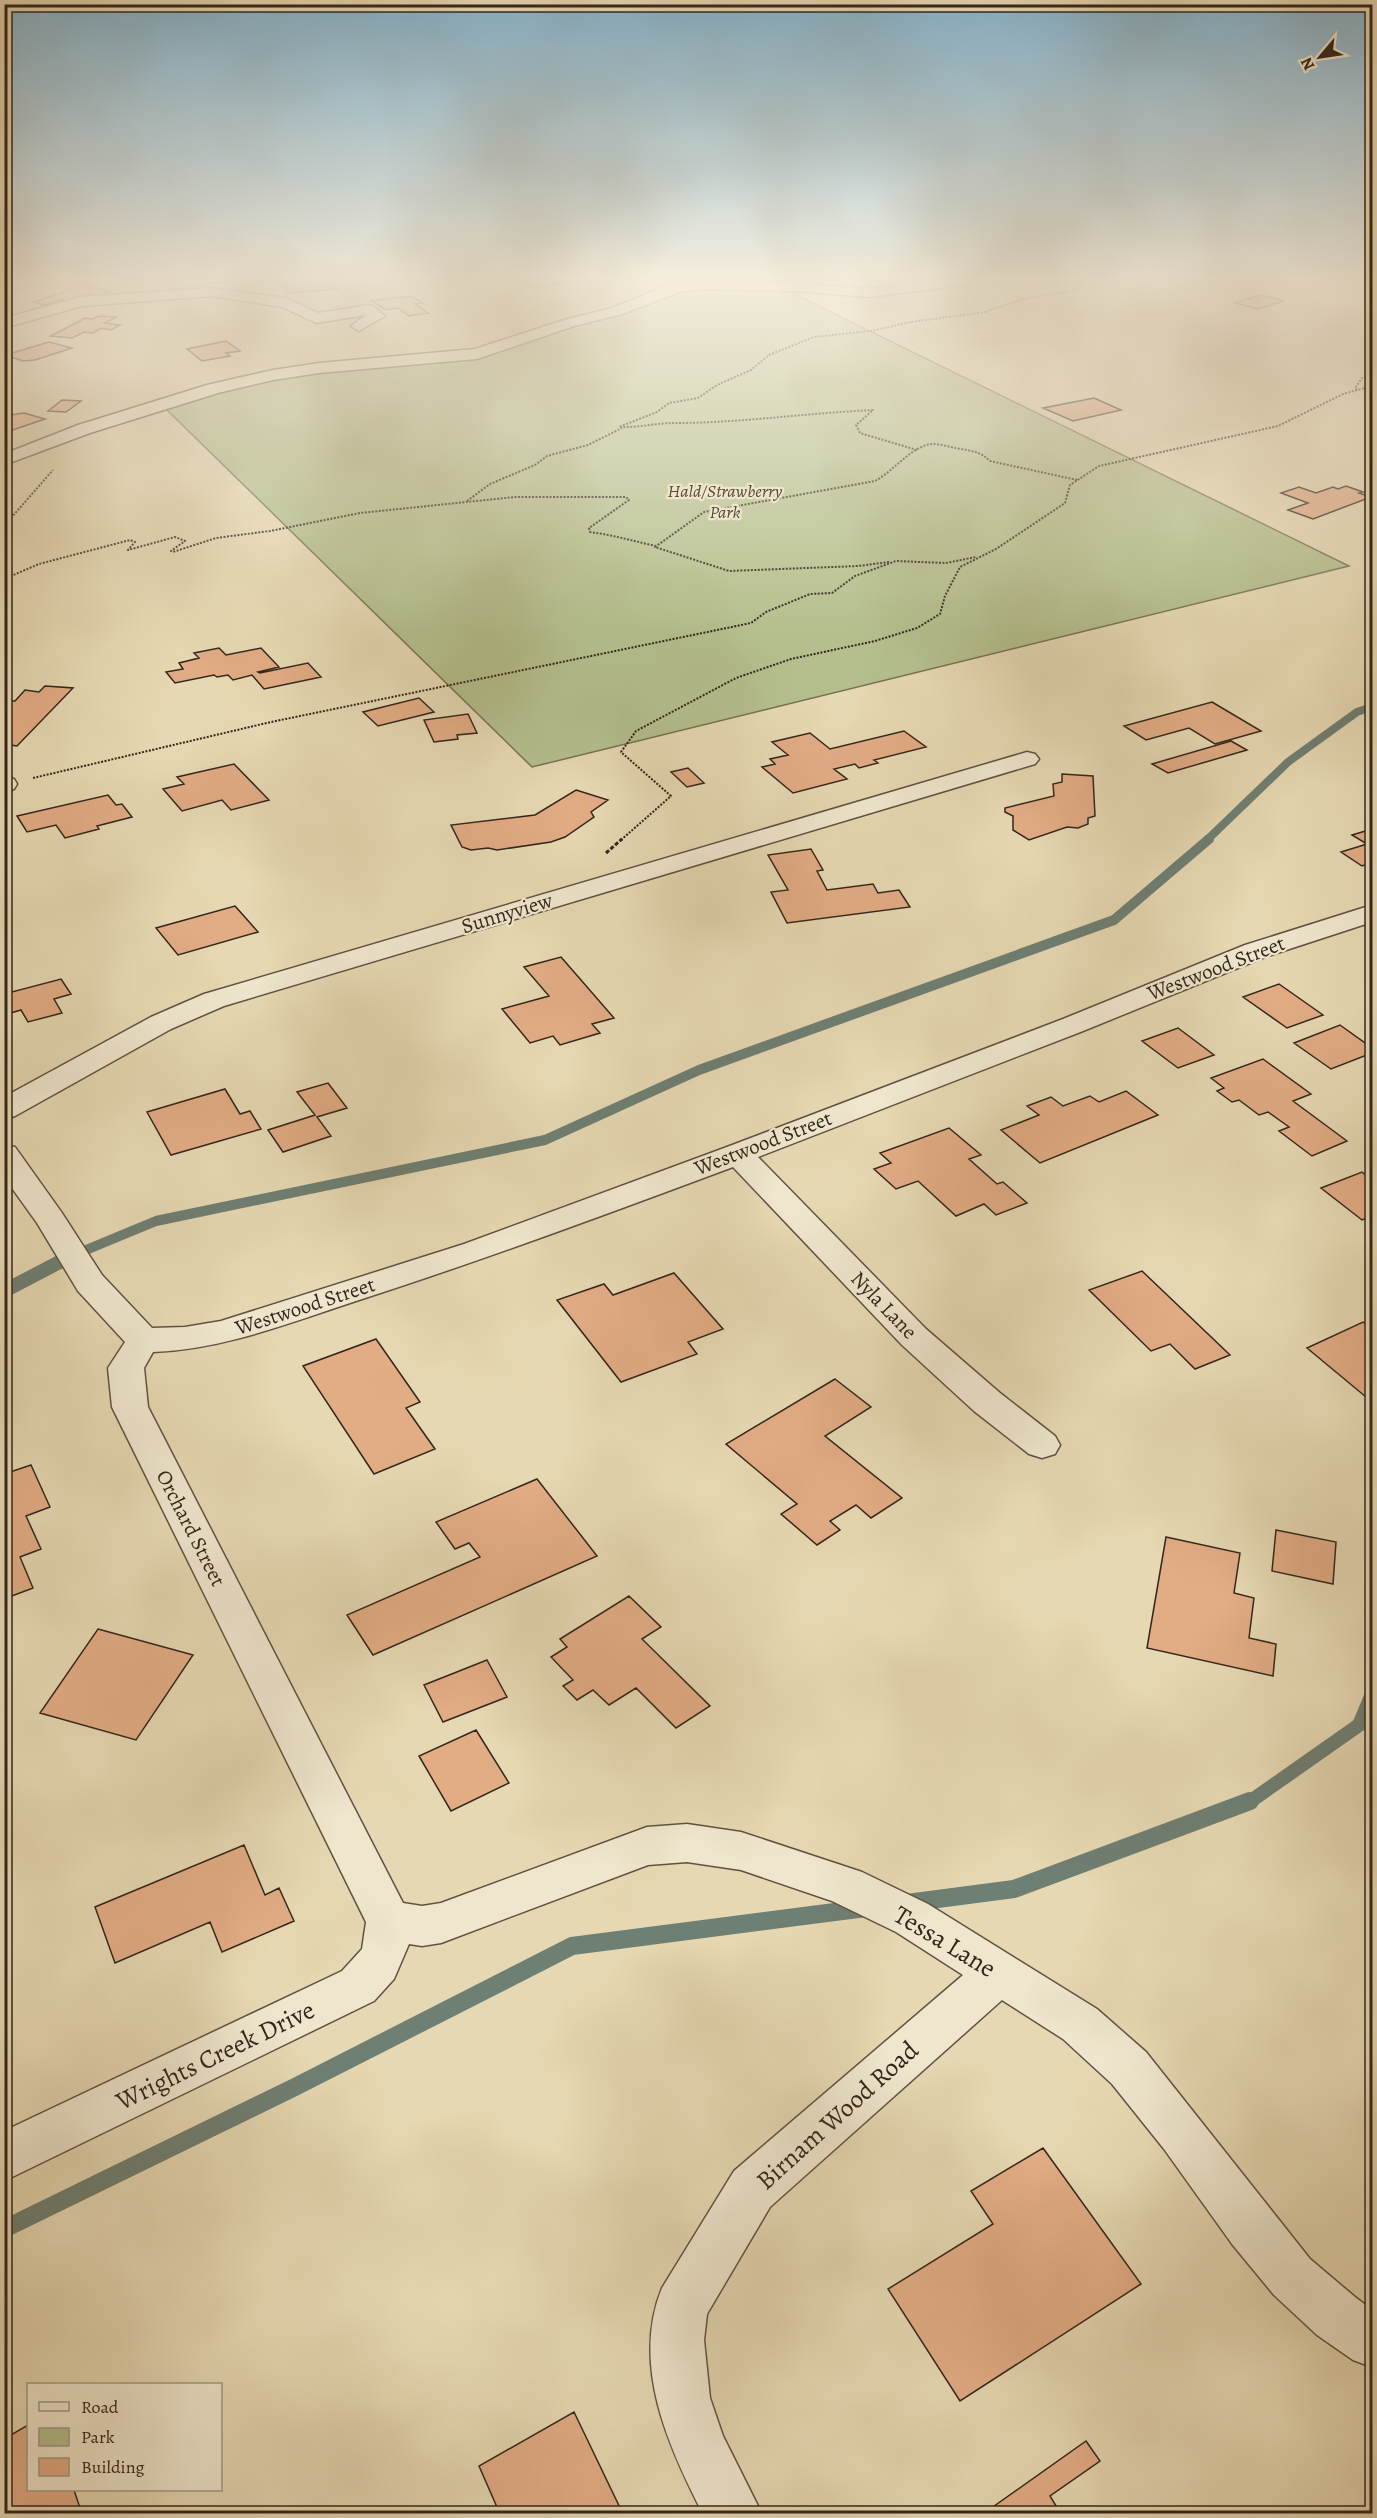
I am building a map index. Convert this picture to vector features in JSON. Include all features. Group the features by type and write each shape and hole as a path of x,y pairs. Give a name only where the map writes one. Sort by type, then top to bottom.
{"street":[{"path":"4,460 84,429 189,397"},
{"name":"Sunnyview","path":"4,1110 161,1023 214,1000 1027,759"},
{"name":"Westwood Street","path":"143,1340 204,1337 476,1251 738,1154 1073,1025 1255,951 1372,913"},
{"path":"4,1154 51,1220 90,1283 143,1340"},
{"name":"Nyla Lane","path":"738,1154 914,1337 987,1402 1042,1445"},
{"name":"Orchard Street","path":"143,1340 126,1368 130,1407 389,1921"},
{"name":"Tessa Lane","path":"389,1921 422,1926 441,1923 647,1846 687,1843 741,1851 846,1886 912,1918 1080,2024 1129,2068 1292,2277 1336,2316 1372,2341"},
{"name":"Wrights Creek Drive","path":"4,2157 358,1986 378,1966 386,1949 389,1921"},
{"name":"Birnam Wood Road","path":"734,2514 699,2448 683,2398 677,2340 681,2307 752,2189 999,1973"}],"path":[{"path":"466,502 505,476 535,465 547,456 605,438 623,430 619,427 657,412 669,403 700,397"},
{"path":"649,870 626,861 600,858 671,796 621,752 636,730 736,678 790,659 875,641 917,628 940,614 942,599 952,587 960,567 983,556 1065,503 1070,485 1099,466 1278,426 1338,397"},
{"path":"621,428 672,423 696,424 864,409 874,411 858,420 856,425 860,433 916,450"},
{"path":"656,546 704,512 875,482 890,473 896,464 916,450 932,444 956,446 982,453 990,461 1077,480"},
{"path":"4,579 39,564 130,540 135,542 128,550 175,537 185,541 171,551 173,552 216,538 270,531 360,513 515,497 529,499 613,495 626,497 629,500 589,528 590,532 617,535 729,571 858,566 896,561 946,563 983,556"},
{"path":"5,784 104,764 270,722 482,681 728,626 751,623 766,612 810,594 832,593 855,576 896,561"}],"green space":[{"name":"Hald/Strawberry Park","path":"202,397 1003,397 1349,566 532,767 165,408"}],"building":[{"path":"1094,398 1121,410 1073,421 1043,408"},
{"path":"62,400 81,401 66,412 48,411"},
{"path":"24,413 45,419 4,433 4,416"},
{"path":"1346,486 1371,497 1313,519 1288,510 1308,503 1281,493 1299,487 1316,493 1333,487 1338,489"},
{"path":"219,648 226,655 261,648 279,667 258,672 260,673 308,663 321,677 264,689 252,675 233,680 228,675 217,677 214,675 175,683 166,672 183,669 179,663 199,658 194,653"},
{"path":"45,686 73,688 17,746 4,744 4,701 15,701 25,690 39,692"},
{"path":"419,698 434,712 378,726 363,712"},
{"path":"1212,702 1261,731 1215,744 1189,728 1146,740 1124,726"},
{"path":"468,714 477,733 457,735 458,739 434,742 424,720"},
{"path":"904,731 926,747 874,760 878,763 859,768 855,764 834,769 847,779 793,793 762,767 775,764 770,759 788,755 772,742 810,733 830,749"},
{"path":"1231,741 1247,750 1168,773 1152,764"},
{"path":"234,764 269,800 231,810 222,800 182,811 163,789 184,784 177,777"},
{"path":"688,768 704,783 687,787 671,772"},
{"path":"1062,774 1093,776 1095,816 1088,818 1088,824 1078,828 1067,827 1029,840 1013,830 1013,816 1005,812 1005,808 1054,796 1053,784 1062,782"},
{"path":"576,790 608,800 591,812 594,817 565,837 551,842 497,850 488,848 471,850 462,847 451,825 535,815"},
{"path":"108,795 116,805 122,804 132,817 97,826 99,829 65,838 56,825 27,832 17,816"},
{"path":"1372,829 1372,867 1367,864 1362,866 1341,852 1367,844 1352,835"},
{"path":"811,849 823,870 817,871 827,890 873,884 878,893 899,890 910,907 787,923 771,892 788,890 768,855"},
{"path":"235,906 258,932 178,955 156,928"},
{"path":"561,957 614,1018 592,1024 600,1033 560,1045 553,1036 530,1043 502,1009 549,996 524,967"},
{"path":"61,979 71,994 54,999 62,1013 28,1022 21,1010 4,1015 4,994"},
{"path":"1279,984 1323,1015 1287,1028 1243,997"},
{"path":"1340,1025 1372,1048 1372,1053 1331,1069 1294,1043"},
{"path":"1178,1028 1214,1055 1178,1068 1142,1041"},
{"path":"1263,1059 1311,1094 1293,1101 1347,1141 1312,1156 1279,1131 1289,1127 1268,1112 1259,1115 1239,1100 1232,1102 1217,1091 1224,1088 1211,1078"},
{"path":"328,1083 347,1108 317,1117 331,1136 283,1152 268,1130 315,1115 297,1092"},
{"path":"225,1089 240,1114 250,1111 261,1129 171,1155 147,1112"},
{"path":"1126,1091 1158,1115 1040,1163 1001,1130 1039,1115 1027,1106 1051,1097 1063,1106 1090,1096 1099,1102"},
{"path":"949,1128 981,1155 969,1159 997,1184 1003,1182 1027,1203 996,1215 984,1204 956,1216 918,1181 896,1189 874,1169 891,1163 880,1153"},
{"path":"1362,1172 1372,1181 1372,1216 1362,1220 1321,1188"},
{"path":"1142,1271 1230,1355 1195,1369 1170,1344 1151,1351 1089,1290"},
{"path":"674,1273 723,1329 688,1342 697,1354 621,1382 557,1300 604,1284 613,1295"},
{"path":"1363,1322 1372,1329 1372,1402 1307,1348"},
{"path":"376,1339 420,1402 406,1408 435,1449 374,1474 303,1366"},
{"path":"835,1379 871,1407 825,1436 902,1498 871,1518 856,1505 830,1521 840,1530 817,1545 781,1514 797,1504 726,1444"},
{"path":"31,1465 50,1507 26,1516 41,1549 20,1557 33,1588 4,1599 4,1474"},
{"path":"537,1479 597,1556 373,1655 347,1615 480,1557 469,1543 455,1549 436,1522"},
{"path":"1276,1530 1336,1542 1333,1584 1272,1571"},
{"path":"1166,1537 1240,1553 1234,1593 1254,1598 1249,1638 1276,1644 1273,1676 1147,1648"},
{"path":"629,1596 661,1627 642,1639 710,1706 676,1728 636,1688 609,1705 593,1690 577,1700 563,1686 573,1680 551,1657 567,1647 560,1639"},
{"path":"98,1629 193,1655 136,1740 40,1713"},
{"path":"487,1660 507,1697 443,1722 424,1685"},
{"path":"476,1730 509,1783 451,1811 419,1756"},
{"path":"244,1845 265,1895 279,1888 294,1921 222,1952 210,1922 115,1963 95,1907"},
{"path":"1043,2148 1141,2284 960,2401 888,2289 993,2224 971,2191"},
{"path":"574,2412 623,2514 500,2514 479,2466"},
{"path":"27,2426 27,2491 74,2491 82,2514 4,2514 4,2439"},
{"path":"1086,2441 1100,2461 1050,2496 1061,2514 983,2514"}],"waterway":[{"path":"1207,840 1288,762 1357,712 1372,707"},
{"path":"70,1257 156,1221 545,1140 699,1070 1114,920 1209,839"},
{"path":"4,1291 70,1257"},
{"path":"1248,1803 1359,1725 1372,1694"},
{"path":"907,1903 1014,1889 1250,1801"},
{"path":"4,2229 295,2087 572,1946 866,1908"}]}
